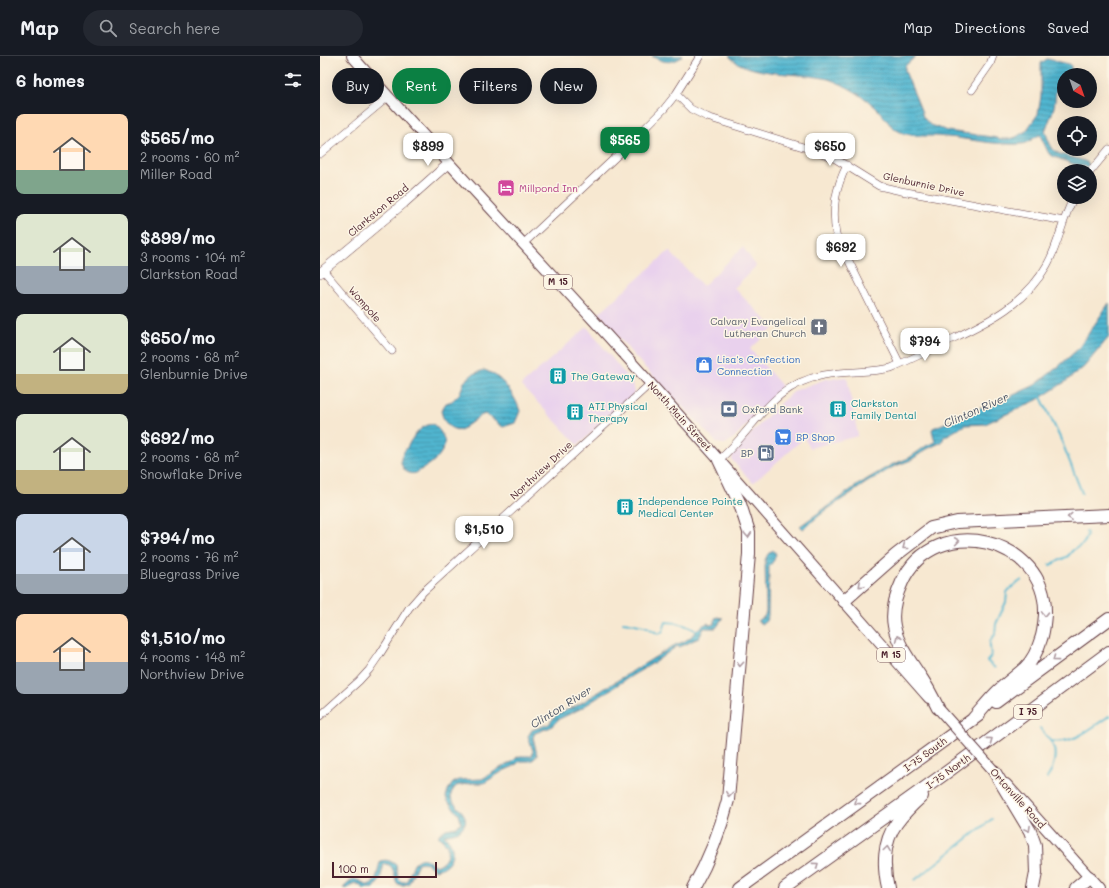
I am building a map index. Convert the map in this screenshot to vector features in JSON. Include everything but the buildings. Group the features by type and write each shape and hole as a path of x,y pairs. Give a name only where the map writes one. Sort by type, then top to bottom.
{"highway":[{"path":"693,888 719,834 728,800 748,554 749,532 740,504 719,460"},
{"path":"844,601 896,555 931,528 957,522 1109,515"},
{"path":"938,708 896,636 894,609 897,593 910,568 920,557 942,544 965,540 983,541 998,545 1007,549 1021,559 1032,572 1040,589 1045,605 1044,628 1037,648 1026,667 996,693 973,719"},
{"name":"I-75 South","path":"740,888 1109,619"},
{"name":"I-75 North","path":"785,888 947,772 1109,652"},
{"path":"994,771 1030,831 1035,845 1036,873 1033,888"},
{"path":"888,888 885,874 886,847 896,823 947,772"},
{"path":"1076,888 1089,877"}],"main road":[{"name":"North Main Street","path":"352,56 650,383 938,708"},
{"name":"Ortonville Road","path":"938,708 1099,888"}],"street":[{"path":"523,244 620,153 664,109 676,94 700,56"},
{"path":"972,90 987,69 993,56"},
{"name":"Glenburnie Drive","path":"676,94 691,109 707,117 834,158 879,186 1064,221"},
{"path":"320,154 388,97"},
{"path":"1097,164 1109,150"},
{"name":"Clarkston Road","path":"322,272 404,203 448,163"},
{"path":"846,165 839,181 835,198 834,212 836,235 900,364"},
{"path":"719,460 733,448 768,405 782,393 795,385 824,375 880,371 891,368 986,322 1008,309 1023,298 1033,287 1047,266 1057,246 1064,221 1071,204"},
{"name":"Wompole","path":"322,272 392,351"},
{"name":"Northview Drive","path":"320,716 369,670 409,608 423,592 650,383"}],"shaded area":[{"path":"743,247 756,266 734,288 774,328 750,349 782,386 734,438 725,444 717,443 635,357 599,313 669,251 703,286"},
{"path":"587,327 632,383 634,393 578,445 521,385"},
{"path":"847,377 858,436 810,448 804,438 753,483 732,460 733,453 780,403 796,390 826,379"}],"water":[{"path":"652,56 683,56 679,59 668,62"},
{"path":"729,56 916,56 905,66 905,71 923,117 930,125 948,131 1000,139 1010,139 1026,131 1038,114 1041,96 1041,63 1047,59 1069,64 1071,65 1071,68 1057,68 1057,88 1054,107 1045,131 1051,146 1057,152 1057,156 1065,156 1082,160 1089,164 1073,164 1050,155 1040,135 1024,144 1015,144 945,137 915,136 899,132 888,123 879,111 868,101 855,92 828,79 761,71 737,63"},
{"name":"Clinton River","path":"1109,303 1109,337 1084,367 1065,382 1037,400 985,424 965,425 944,437 942,442 927,449 911,460 893,467 866,483 825,511 803,529 800,526 859,484 891,465 909,458 926,446 935,442 932,430 933,428 965,415 966,413 999,402 1035,385 1078,349"},
{"path":"484,370 496,376 511,392 520,411 515,423 503,427 485,414 461,430 453,429 445,422 441,411 446,403 452,401 460,393 464,382 473,374"},
{"path":"433,424 440,431 444,439 441,452 431,463 416,473 413,474 407,472 401,461 403,454 412,439 420,430"},
{"path":"773,550 776,554 769,567 768,616 766,621 762,624 757,621 764,617 766,612 765,560 768,554"},
{"path":"717,617 723,619 716,628 704,628 699,638 682,646 677,646 655,662 580,709 559,719 551,727 535,733 533,737 537,755 534,759 530,761 520,761 484,783 472,783 456,786 451,797 462,811 465,824 459,831 444,835 451,844 452,855 447,864 442,868 436,870 426,863 418,863 409,883 402,886 397,883 392,868 388,864 384,864 380,880 374,888 363,888 354,883 348,888 343,888 353,879 366,885 371,885 376,879 381,861 383,860 392,862 396,865 398,878 402,882 407,881 414,863 418,860 423,858 436,866 440,864 446,858 447,845 439,837 439,834 446,829 457,827 461,822 459,815 446,797 448,790 453,783 459,780 482,779 512,762 517,757 532,756 533,751 528,736 532,730 549,724 556,715 578,705 673,646 686,640 705,624 715,624 715,618"}],"waterway":[{"path":"1041,397 1062,442 1082,493"},
{"path":"1050,565 1068,556 1073,550 1083,544 1087,535 1086,531"},
{"path":"995,668 987,661 991,655 990,642 995,635 996,624 1006,602 1007,592 1022,580"},
{"path":"623,622 646,626 659,634 663,631 666,622 683,625 699,632"},
{"path":"1051,741 1059,742 1074,738 1089,730 1109,716"},
{"path":"1040,728 1051,742 1055,752 1053,766 1047,778"},
{"path":"915,880 992,819"}],"place":[{"name":"Millpond Inn","path":"506,188"},
{"name":"Calvary Evangelical Lutheran Church","path":"819,327"},
{"name":"Lisa's Confection Connection","path":"704,365"},
{"name":"The Gateway","path":"558,376"},
{"name":"Oxford Bank","path":"729,409"},
{"name":"Clarkston Family Dental","path":"838,409"},
{"name":"ATI Physical Therapy","path":"575,412"},
{"name":"BP Shop","path":"783,437"},
{"name":"BP","path":"766,453"},
{"name":"Independence Pointe Medical Center","path":"625,507"}]}
